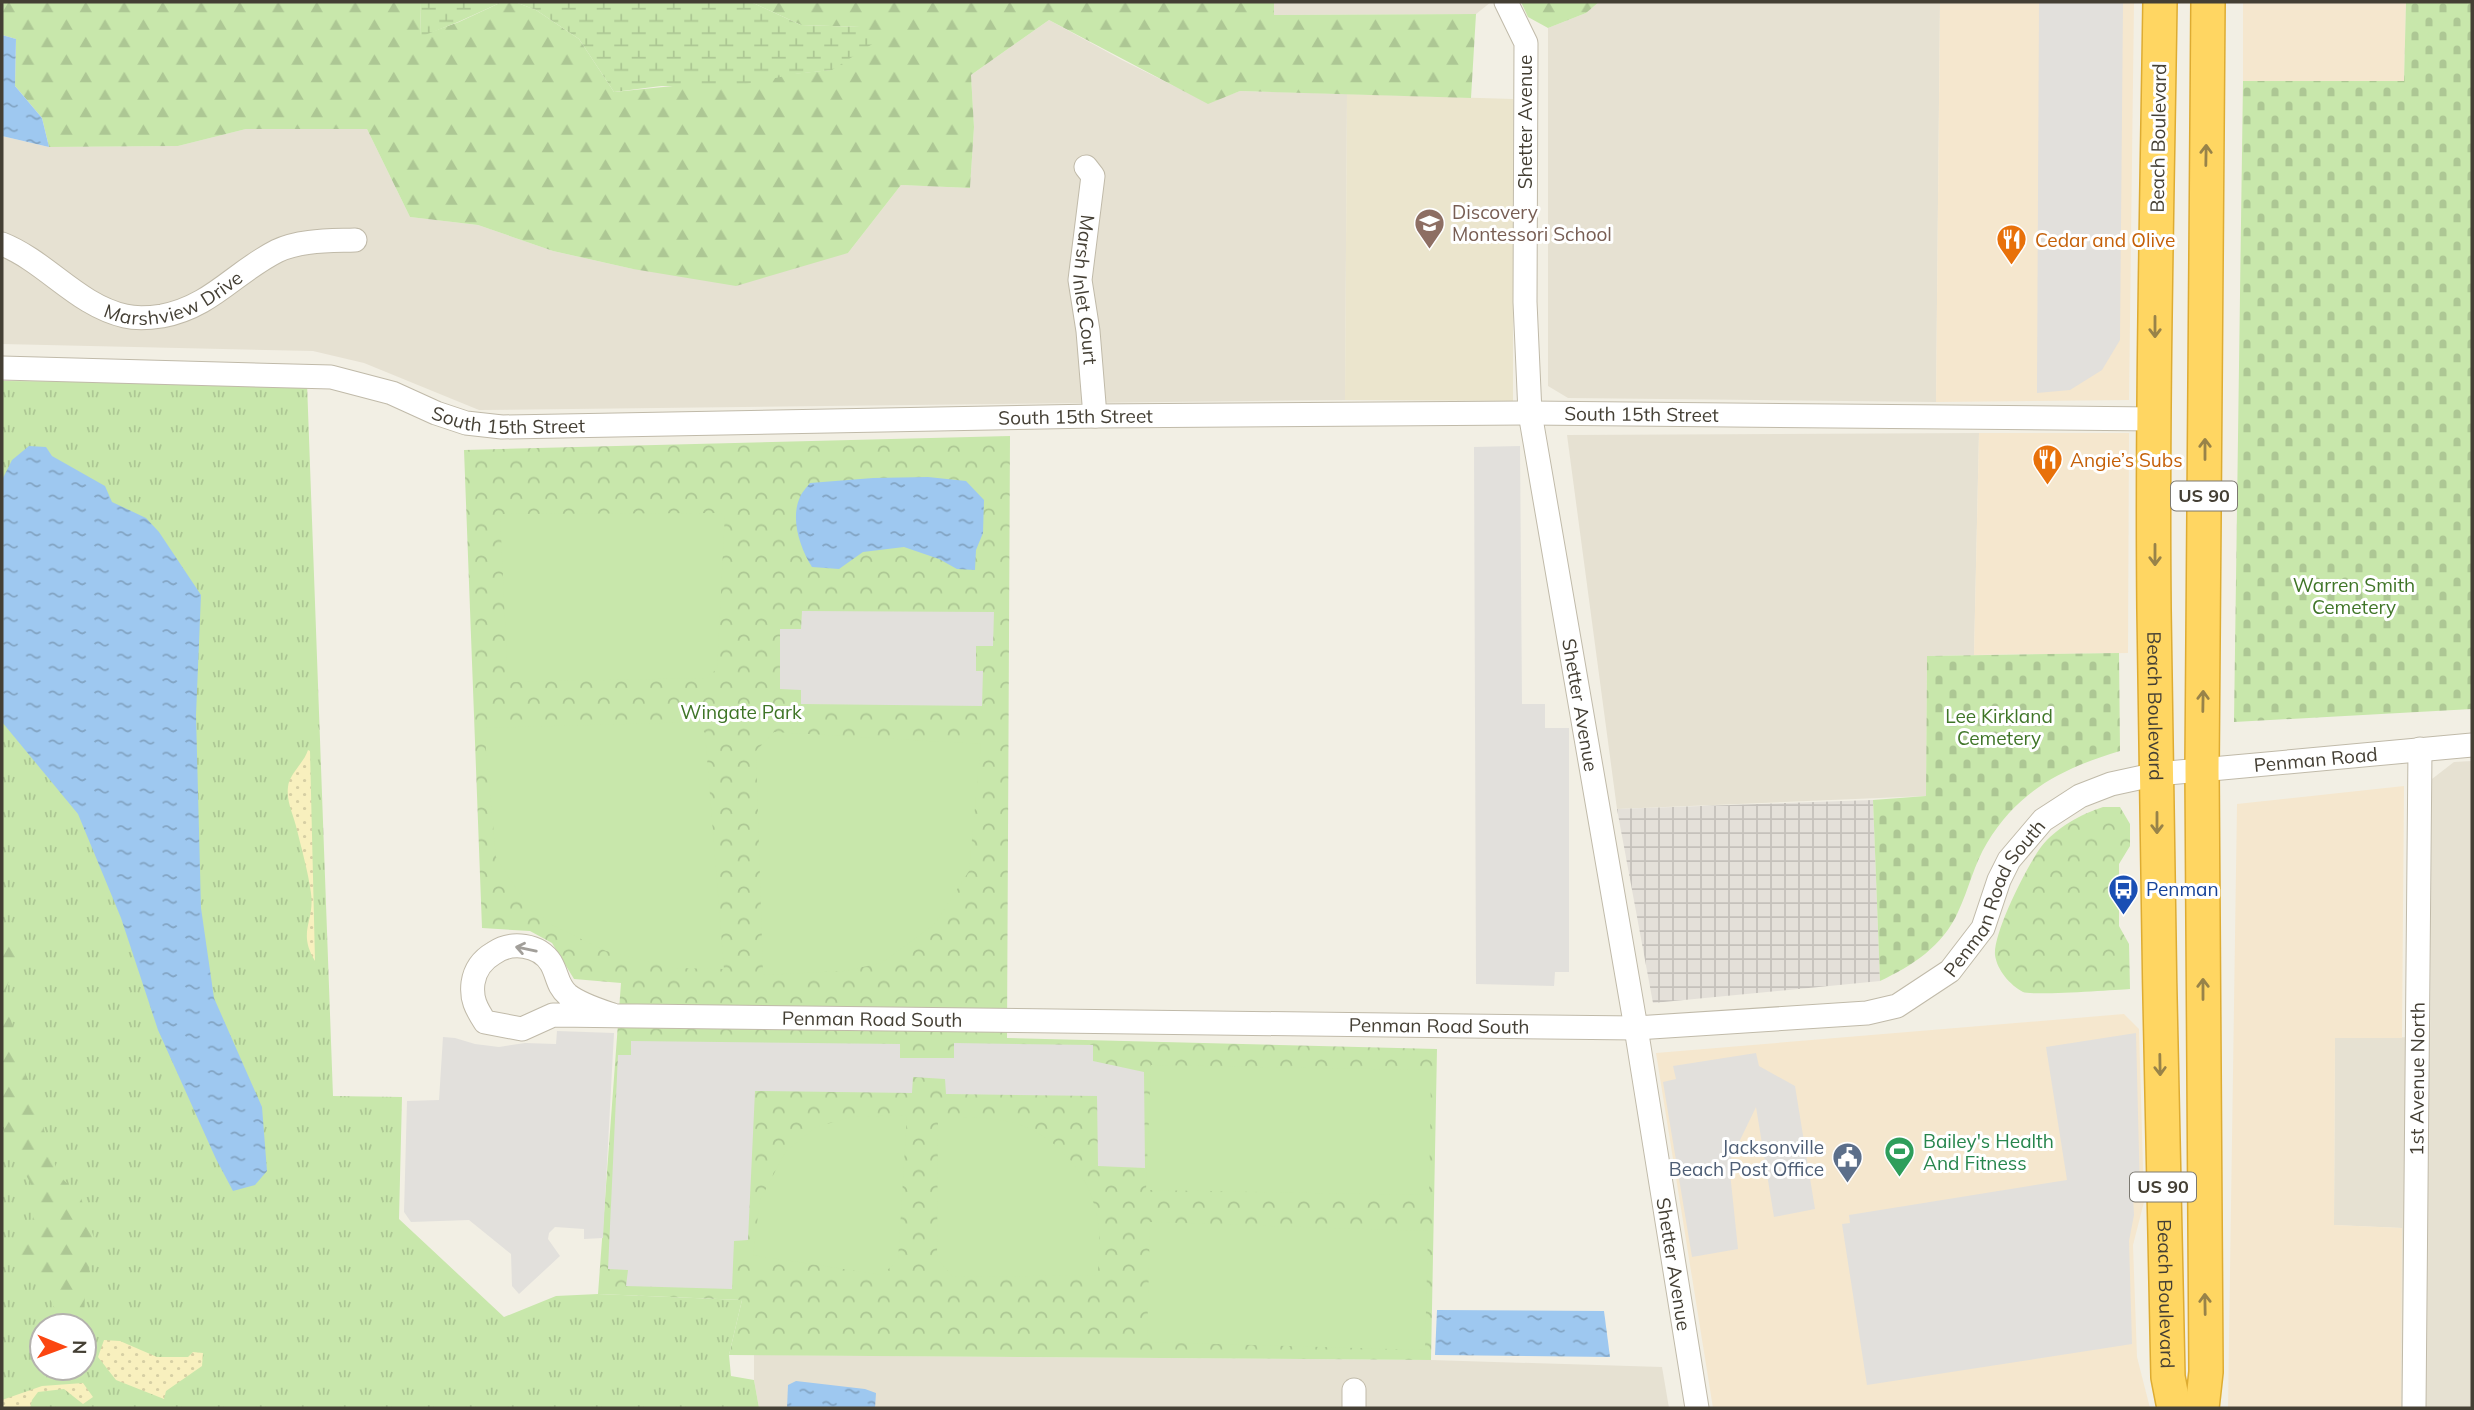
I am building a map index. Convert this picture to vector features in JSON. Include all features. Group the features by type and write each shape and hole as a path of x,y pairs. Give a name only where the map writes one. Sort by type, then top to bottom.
{"highway":[{"name":"Beach Boulevard","path":"2160,2 2154,607 2167,1350 2168,1377 2174,1408"},
{"path":"2189,2 2188,49 2207,68"},
{"name":"US 90","path":"2202,1408 2206,1372 2202,769 2208,2"},
{"path":"2159,44 2180,81 2180,184 2183,195 2206,205"}],"street":[{"name":"Shetter Avenue","path":"1506,2 1525,43 1525,288 1530,413 1636,1028 1697,1408"},
{"name":"Marsh Inlet Court","path":"1086,167 1093,176 1080,281 1088,331 1095,416"},
{"name":"Marshview Drive","path":"2,244 35,261 81,297 104,309 125,317 146,318 181,312 207,299 256,263 279,250 304,243 355,240"},
{"name":"South 15th Street","path":"2,368 331,377 391,393 466,423 502,427 1095,416 1530,413 2155,419"},
{"name":"Penman Road","path":"2157,774 2472,745"},
{"name":"1st Avenue North","path":"2414,1408 2420,750"},
{"name":"Penman Road South","path":"613,1015 575,1000 565,993 556,981 551,964 540,952 524,945 502,947 486,957 475,972 471,997 485,1022 522,1029 553,1015 1636,1028 1853,1014 1897,1006 1950,971 1983,928 1999,880 2009,860 2043,820 2080,796 2111,784 2157,774"},
{"path":"537,1023 549,1011 556,996 556,981"}],"shaded area":[{"path":"1274,2 1491,2 1476,14 1274,15"},
{"path":"1599,2 1940,2 1936,402 1568,398 1548,386 1548,28 1586,13"},
{"path":"1940,2 2134,2 2129,400 1936,402"},
{"path":"2039,2 2123,2 2120,340 2102,370 2070,390 2037,393"},
{"path":"2243,2 2406,2 2404,81 2243,81"},
{"path":"1049,20 1208,103 1240,91 1347,94 1345,400 479,410 364,363 313,351 2,344 2,136 49,147 178,146 246,129 367,129 410,217 478,225 553,251 633,269 848,253 901,185 970,188 974,127 971,75"},
{"name":"Discovery Montessori School","path":"1347,94 1513,99 1513,401 1345,400"},
{"path":"1979,433 1974,655 1927,656 1926,796 1617,809 1567,435"},
{"path":"1979,433 2129,433 2128,653 1974,655"},
{"path":"1520,446 1522,704 1545,704 1545,728 1569,728 1569,972 1555,972 1554,986 1476,984 1474,447"},
{"path":"802,611 994,612 993,646 976,646 976,671 983,671 982,706 801,704 801,690 780,689 780,629 801,629"},
{"path":"2472,761 2472,1408 2401,1408 2402,1228 2334,1225 2335,1038 2430,1037 2432,779 2454,762"},
{"path":"2404,786 2402,1038 2335,1038 2334,1225 2402,1228 2401,1408 2228,1408 2237,804"},
{"path":"1873,800 1880,981 1653,1003 1617,809"},
{"path":"2124,1014 2139,1029 2144,1202 2133,1245 2137,1357 2150,1408 1713,1408 1656,1053"},
{"path":"557,1031 614,1033 603,1238 584,1239 584,1229 555,1227 549,1233 548,1239 560,1256 519,1294 512,1286 511,1254 469,1220 411,1222 404,1212 407,1101 439,1100 443,1037 499,1047 525,1043 556,1044"},
{"path":"2136,1033 2140,1194 2133,1195 2134,1215 2129,1241 2132,1344 1867,1385 1842,1224 1850,1223 1849,1215 2067,1180 2046,1047"},
{"path":"631,1041 900,1044 900,1058 954,1058 954,1043 1093,1045 1093,1061 1144,1072 1145,1168 1098,1166 1097,1096 946,1094 945,1079 913,1077 912,1093 755,1091 748,1240 734,1241 732,1289 626,1286 628,1270 608,1269 618,1055 631,1055"},
{"path":"1756,1053 1759,1066 1795,1086 1815,1209 1774,1217 1756,1107 1729,1163 1738,1249 1692,1257 1663,1082 1676,1079 1673,1066"},
{"path":"754,1355 1431,1360 1662,1367 1669,1408 759,1408 754,1380"}],"green space":[{"path":"2,2 421,2 420,36 502,2 515,2 536,10 579,39 614,92 831,70 860,27 801,25 751,2 1274,2 1274,15 1476,14 1471,98 1240,91 1208,104 1049,20 971,75 974,127 970,188 901,185 848,253 736,286 633,269 553,251 478,225 410,217 367,129 246,129 178,146 49,147 42,118 15,86 16,39 2,35"},
{"path":"421,2 502,2 420,37"},
{"path":"515,2 751,2 801,25 860,27 877,41 832,70 795,74 736,86 661,86 614,92 579,39 536,10"},
{"path":"1521,2 1599,2 1586,13 1548,28 1528,17"},
{"name":"Warren Smith Cemetery","path":"2406,2 2472,2 2472,709 2234,722 2243,81 2404,81"},
{"path":"2,381 307,383 333,1096 402,1097 399,1219 504,1317 556,1296 598,1294 742,1300 729,1355 731,1376 754,1380 759,1408 2,1408"},
{"name":"Wingate Park","path":"1010,436 1007,1038 1437,1049 1431,1360 729,1355 742,1300 598,1294 621,983 574,979 552,943 530,931 482,928 464,450"},
{"path":"725,513 717,669 706,678 508,682 500,514"},
{"name":"Lee Kirkland Cemetery","path":"2119,653 2120,751 2061,774 2028,795 2013,809 1982,851 1958,912 1944,935 1915,962 1880,981 1873,800 1926,796 1927,656"},
{"path":"697,722 705,733 724,969 674,968 606,951 548,923 517,890 496,857 484,728"},
{"path":"774,732 981,744 969,871 934,925 881,963 844,971 763,975 756,751"},
{"path":"2103,807 2120,807 2130,824 2130,846 2119,864 2119,926 2129,944 2130,989 2023,992 2005,976 1995,955 1999,932 2012,900 2035,856 2047,840 2069,823"},
{"path":"2,930 18,949 5,994 26,1075 43,1114 44,1130 58,1174 81,1198 95,1241 85,1289 84,1312 57,1312 37,1273 21,1264 20,1249 34,1232 31,1184 10,1147 2,1121"},
{"path":"1151,1065 1431,1070 1429,1195 1146,1190"},
{"path":"907,1115 898,1260 882,1275 753,1255 760,1200 786,1151 816,1127 852,1117"},
{"path":"938,1117 986,1118 1014,1123 1047,1139 1061,1150 1083,1179 1091,1196 1099,1237 1098,1275 953,1277 937,1258"},
{"path":"1150,1222 1428,1231 1425,1350 1147,1342"}],"sand":[{"path":"308,750 315,961 307,942 312,903 310,885 288,793 289,782"},
{"path":"104,1340 120,1341 157,1357 188,1357 193,1352 203,1353 202,1366 166,1391 164,1399 116,1380 98,1357"},
{"path":"83,1383 93,1397 83,1404 64,1389 38,1392 30,1408 2,1408 2,1400 42,1386"}],"water":[{"path":"2,35 16,39 15,86 42,118 49,147 2,136"},
{"path":"29,446 46,447 52,456 105,486 112,502 146,518 159,532 201,595 196,715 201,908 214,998 262,1107 267,1171 255,1185 233,1191 216,1159 158,1030 121,918 78,814 2,722 2,480 12,460"},
{"path":"928,477 966,481 984,500 983,533 976,550 975,570 957,569 939,559 904,547 863,552 839,569 812,567 800,542 796,524 800,497 810,483"},
{"path":"1437,1310 1604,1311 1610,1357 1435,1355"},
{"path":"796,1381 865,1389 876,1393 875,1408 787,1408 788,1385"}],"place":[{"name":"Discovery Montessori School","path":"1429,250"},
{"name":"Cedar and Olive","path":"2012,267"},
{"name":"Angie’s Subs","path":"2047,487"},
{"name":"Penman","path":"2123,916"},
{"name":"Bailey's Health And Fitness","path":"1900,1179"},
{"name":"Jacksonville Beach Post Office","path":"1847,1185"}]}
